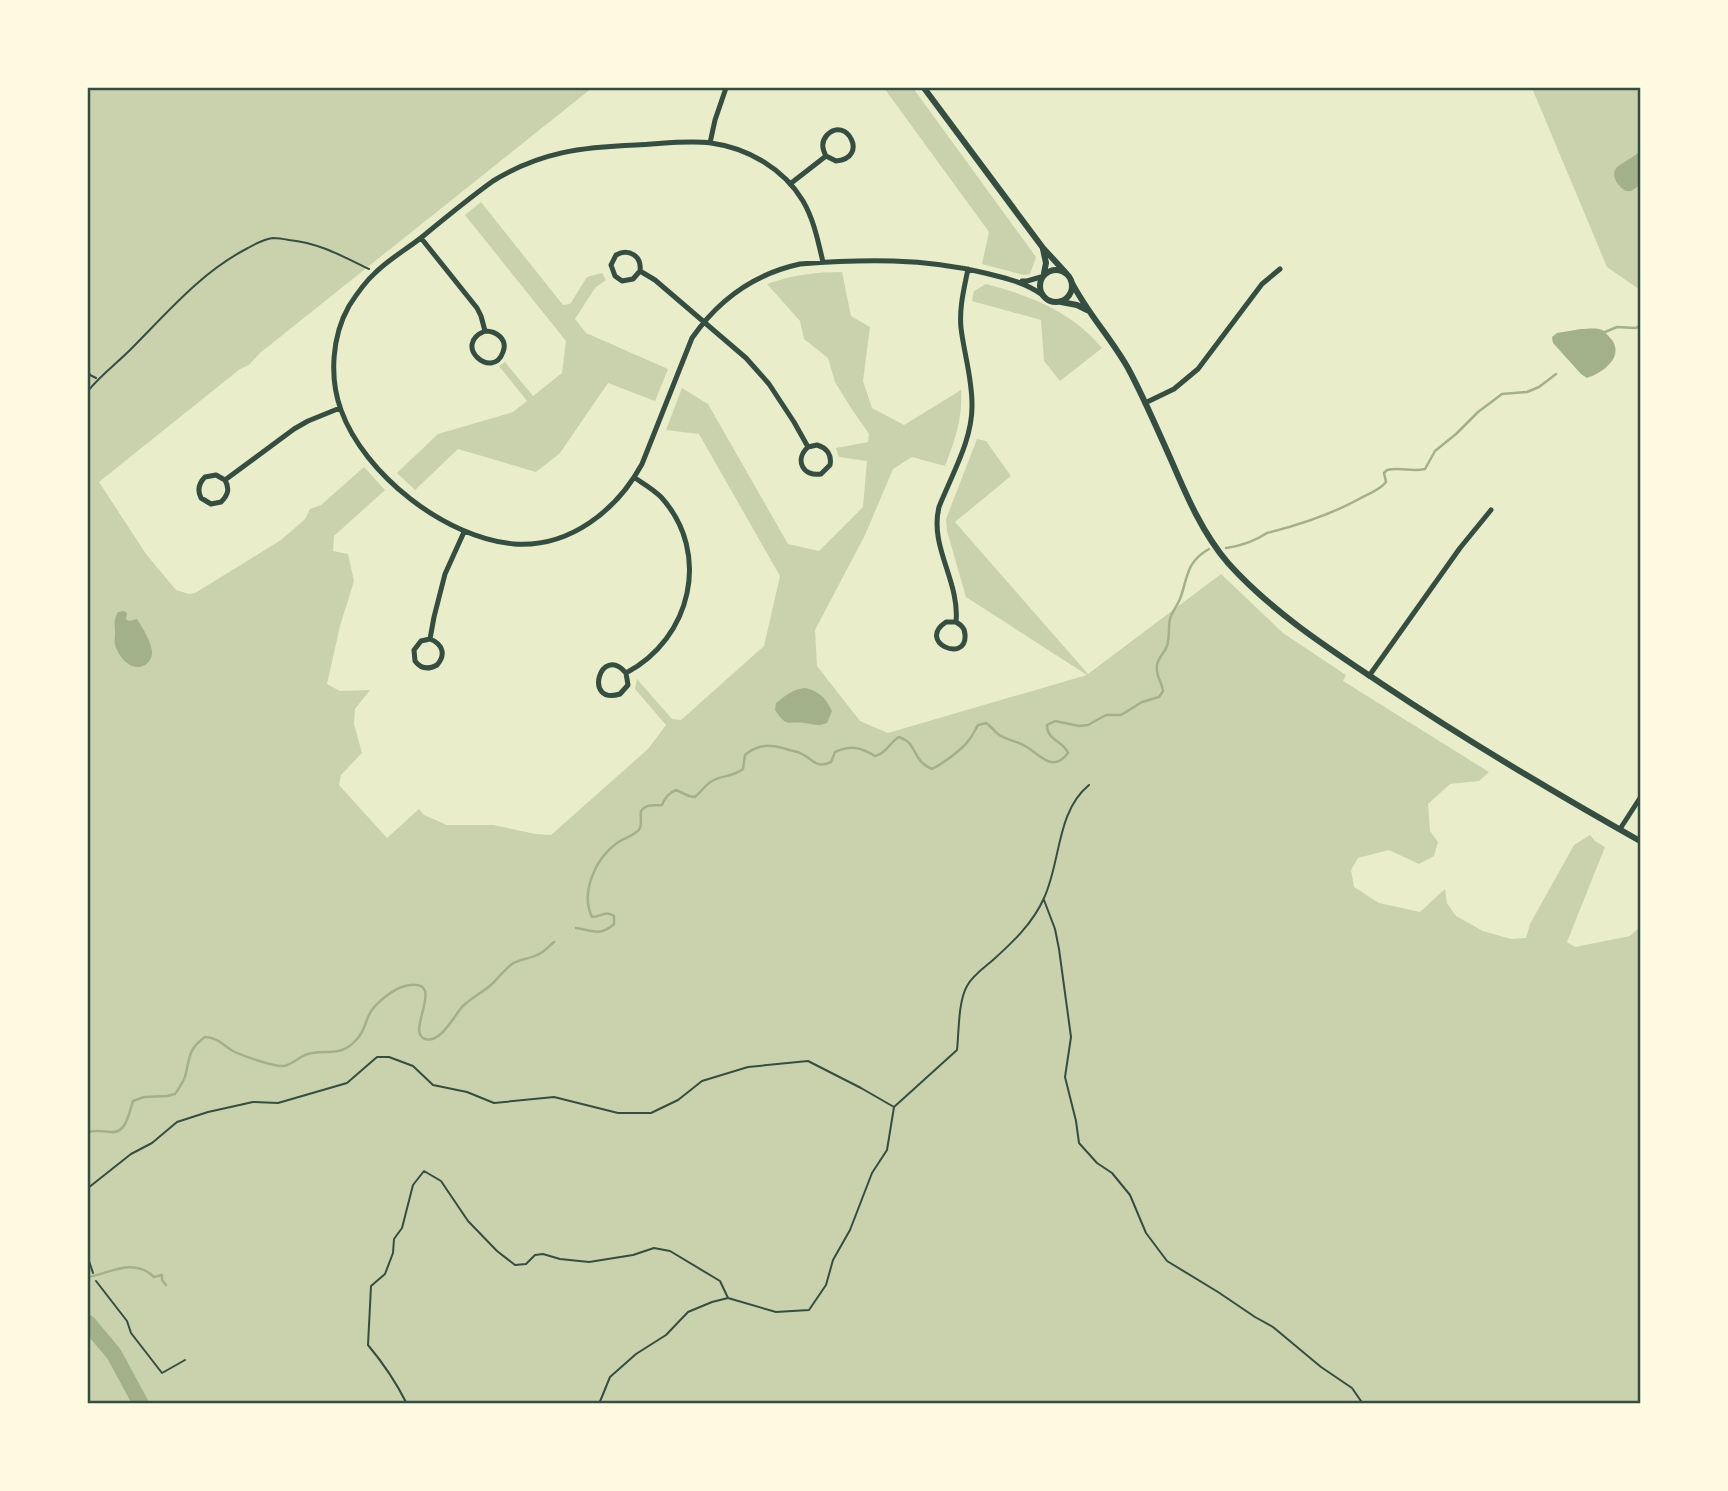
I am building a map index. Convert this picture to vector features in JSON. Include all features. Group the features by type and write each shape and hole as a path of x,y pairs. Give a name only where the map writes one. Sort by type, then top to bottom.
{"street":[{"path":"710,143 726,88"},
{"path":"924,88 1043,247 1072,281 1080,299 1098,321 1127,367 1191,505 1215,546 1242,578 1280,612 1337,655 1425,713 1640,841"},
{"path":"840,130 851,137 853,148 846,158 836,161 826,156 822,144 829,133 840,130"},
{"path":"823,262 810,216 790,184 774,169 743,151 710,143 572,150 537,160 493,181 376,272 358,293 342,323 334,356 335,391 346,422 363,449 392,483 425,509 464,532 500,542 534,543 580,529 618,500 642,464 692,338 703,322 726,299 754,280 786,267 823,262 901,261 943,264 1016,281 1031,287 1049,301 1077,305 1089,311"},
{"path":"790,184 826,156"},
{"path":"421,238 477,308 485,331"},
{"path":"1041,294 1039,286 1046,263 1043,247"},
{"path":"631,253 637,257 640,271 633,279 622,281 615,276 611,265 616,255 631,253"},
{"path":"956,622 957,602 936,527 939,506 965,444 971,417 972,402 960,313 968,269"},
{"path":"1016,281 1027,281 1054,269 1066,273"},
{"path":"1145,403 1174,389 1198,369 1262,284 1280,269"},
{"path":"640,271 655,280 746,358 769,384 808,447"},
{"path":"1059,302 1071,292 1072,281"},
{"path":"485,331 497,333 504,344 503,354 491,363 479,360 472,348 476,336 485,331"},
{"path":"225,480 278,439 308,421 340,408"},
{"path":"808,447 822,447 830,456 830,466 821,474 810,474 802,465 803,452 808,447"},
{"path":"216,475 225,480 228,494 221,502 211,504 201,498 199,489 205,477 216,475"},
{"path":"626,673 657,651 676,626 687,595 689,578 686,542 679,525 660,497 635,478"},
{"path":"1369,676 1452,559 1491,510"},
{"path":"430,639 445,574 464,532"},
{"path":"946,622 956,622 963,627 965,639 957,648 943,647 937,636 938,630 946,622"},
{"path":"430,639 441,647 442,656 437,665 423,668 415,661 414,650 421,641 430,639"},
{"path":"619,666 626,673 628,685 621,694 610,695 598,685 598,676 605,668 619,666"},
{"path":"1620,830 1640,798"}],"path":[{"path":"88,391 174,304 208,274 256,243 272,238 302,241 330,249 376,272"},
{"path":"88,370 89,376 98,379"},
{"path":"599,1404 610,1377 636,1354 666,1335 688,1312 729,1298 776,1312 809,1310 826,1285 833,1260 850,1230 872,1173 887,1150 894,1107 957,1050 962,1001 967,985 1032,920 1050,885 1063,829 1076,801 1089,785"},
{"path":"1044,899 1059,949 1071,1038 1065,1077 1079,1143 1097,1163 1112,1173 1130,1195 1146,1233 1167,1261 1273,1327 1321,1367 1352,1388 1363,1404"},
{"path":"88,1188 177,1122 253,1102 278,1103 347,1083 377,1057 389,1056 413,1066 433,1085 467,1092 494,1103 554,1097 618,1113 651,1114 678,1100 702,1081 748,1067 808,1061 894,1107"},
{"path":"407,1404 368,1345 369,1310 371,1286 385,1274 393,1253 394,1239 402,1228 414,1185 424,1171 441,1181 468,1221 515,1265 526,1264 534,1255 543,1254 589,1262 633,1255 654,1248 670,1251 720,1281 729,1298"},
{"path":"88,1258 93,1273"},
{"path":"96,1281 162,1373 185,1360"}],"shaded area":[{"path":"88,88 592,88 260,353 249,365 240,369 99,482 146,554 176,590 189,594 195,593 281,540 305,519 310,509 321,505 364,467 385,490 334,536 333,551 348,554 354,581 340,626 327,684 340,691 370,690 355,709 354,724 362,753 341,775 339,785 387,838 419,809 424,815 447,825 493,825 551,835 648,749 666,725 635,689 637,679 672,719 681,720 764,646 780,576 699,434 666,430 682,388 708,404 788,544 819,551 863,507 867,461 839,457 836,448 868,442 869,434 835,382 828,358 804,339 800,321 767,284 804,275 842,272 851,316 870,327 863,381 872,408 904,425 961,390 955,438 945,466 912,457 893,469 865,535 815,630 817,666 860,721 888,733 1087,675 966,597 946,519 977,439 986,441 1011,476 955,522 1088,674 1221,574 1283,633 1346,675 1343,681 1489,772 1479,781 1450,784 1428,804 1430,831 1438,842 1434,856 1419,864 1389,850 1358,858 1351,870 1354,887 1379,903 1420,912 1445,889 1447,903 1456,916 1483,931 1511,939 1526,938 1530,924 1574,845 1590,835 1605,847 1567,942 1575,947 1630,936 1640,927 1640,1403 88,1403"},
{"path":"884,88 913,88 1036,257 1030,274 1024,275 982,264 989,232"},
{"path":"1532,88 1640,88 1640,290 1607,267"},
{"path":"1640,152 1640,185 1626,191 1616,180 1615,170"},
{"path":"481,202 563,305 570,304 587,277 602,273 606,280 595,288 575,319 586,333 668,369 655,401 608,383 560,453 536,472 458,449 415,490 397,473 438,434 513,412 527,401 499,366 505,362 533,396 562,373 566,341 465,215"},
{"path":"986,284 1019,294 1064,315 1102,348 1060,381 1044,361 1041,320 972,301 974,291"},
{"path":"1581,329 1604,331 1615,346 1614,358 1610,364 1587,378 1553,343 1552,337 1557,333"},
{"path":"124,611 129,621 137,619 151,645 151,658 146,665 134,667 125,662 115,645 115,618 118,612"},
{"path":"805,688 818,693 827,702 832,711 827,723 818,725 788,722 775,710 776,703 793,691"}],"waterway":[{"path":"1605,332 1617,327 1636,328 1640,325"},
{"path":"1226,548 1247,543 1267,533 1291,527 1348,505 1383,485 1386,482 1384,473 1387,470 1425,469 1435,451 1502,394 1527,392 1556,374"},
{"path":"576,928 600,932 614,924 614,916 611,914 592,917 589,887 597,866 609,849 640,828 643,808 662,805 667,796 676,790 695,797 712,781 743,769 745,755 759,747 775,746 806,756 822,765 831,762 835,752 846,748 879,755 899,737 909,743 921,761 932,769 962,748 978,725 986,723 1001,736 1022,744 1046,760 1057,762 1068,753 1063,745 1052,737 1047,725 1055,721 1088,725 1106,715 1121,715 1142,702 1159,697 1163,691 1157,665 1167,646 1170,619 1192,565 1209,549"},
{"path":"88,1132 116,1132 126,1122 133,1101 144,1097 175,1094 185,1078 193,1049 205,1037 217,1040 233,1051 251,1058 284,1066 308,1054 345,1049 359,1036 371,1011 379,1002 400,988 418,985 424,989 426,997 419,1026 420,1034 425,1039 431,1039 442,1033 463,1006 509,966 539,954 554,942"},
{"path":"88,1277 130,1267 146,1271 154,1277 162,1275 166,1285"},
{"path":"88,1323 114,1354 141,1404"}]}
